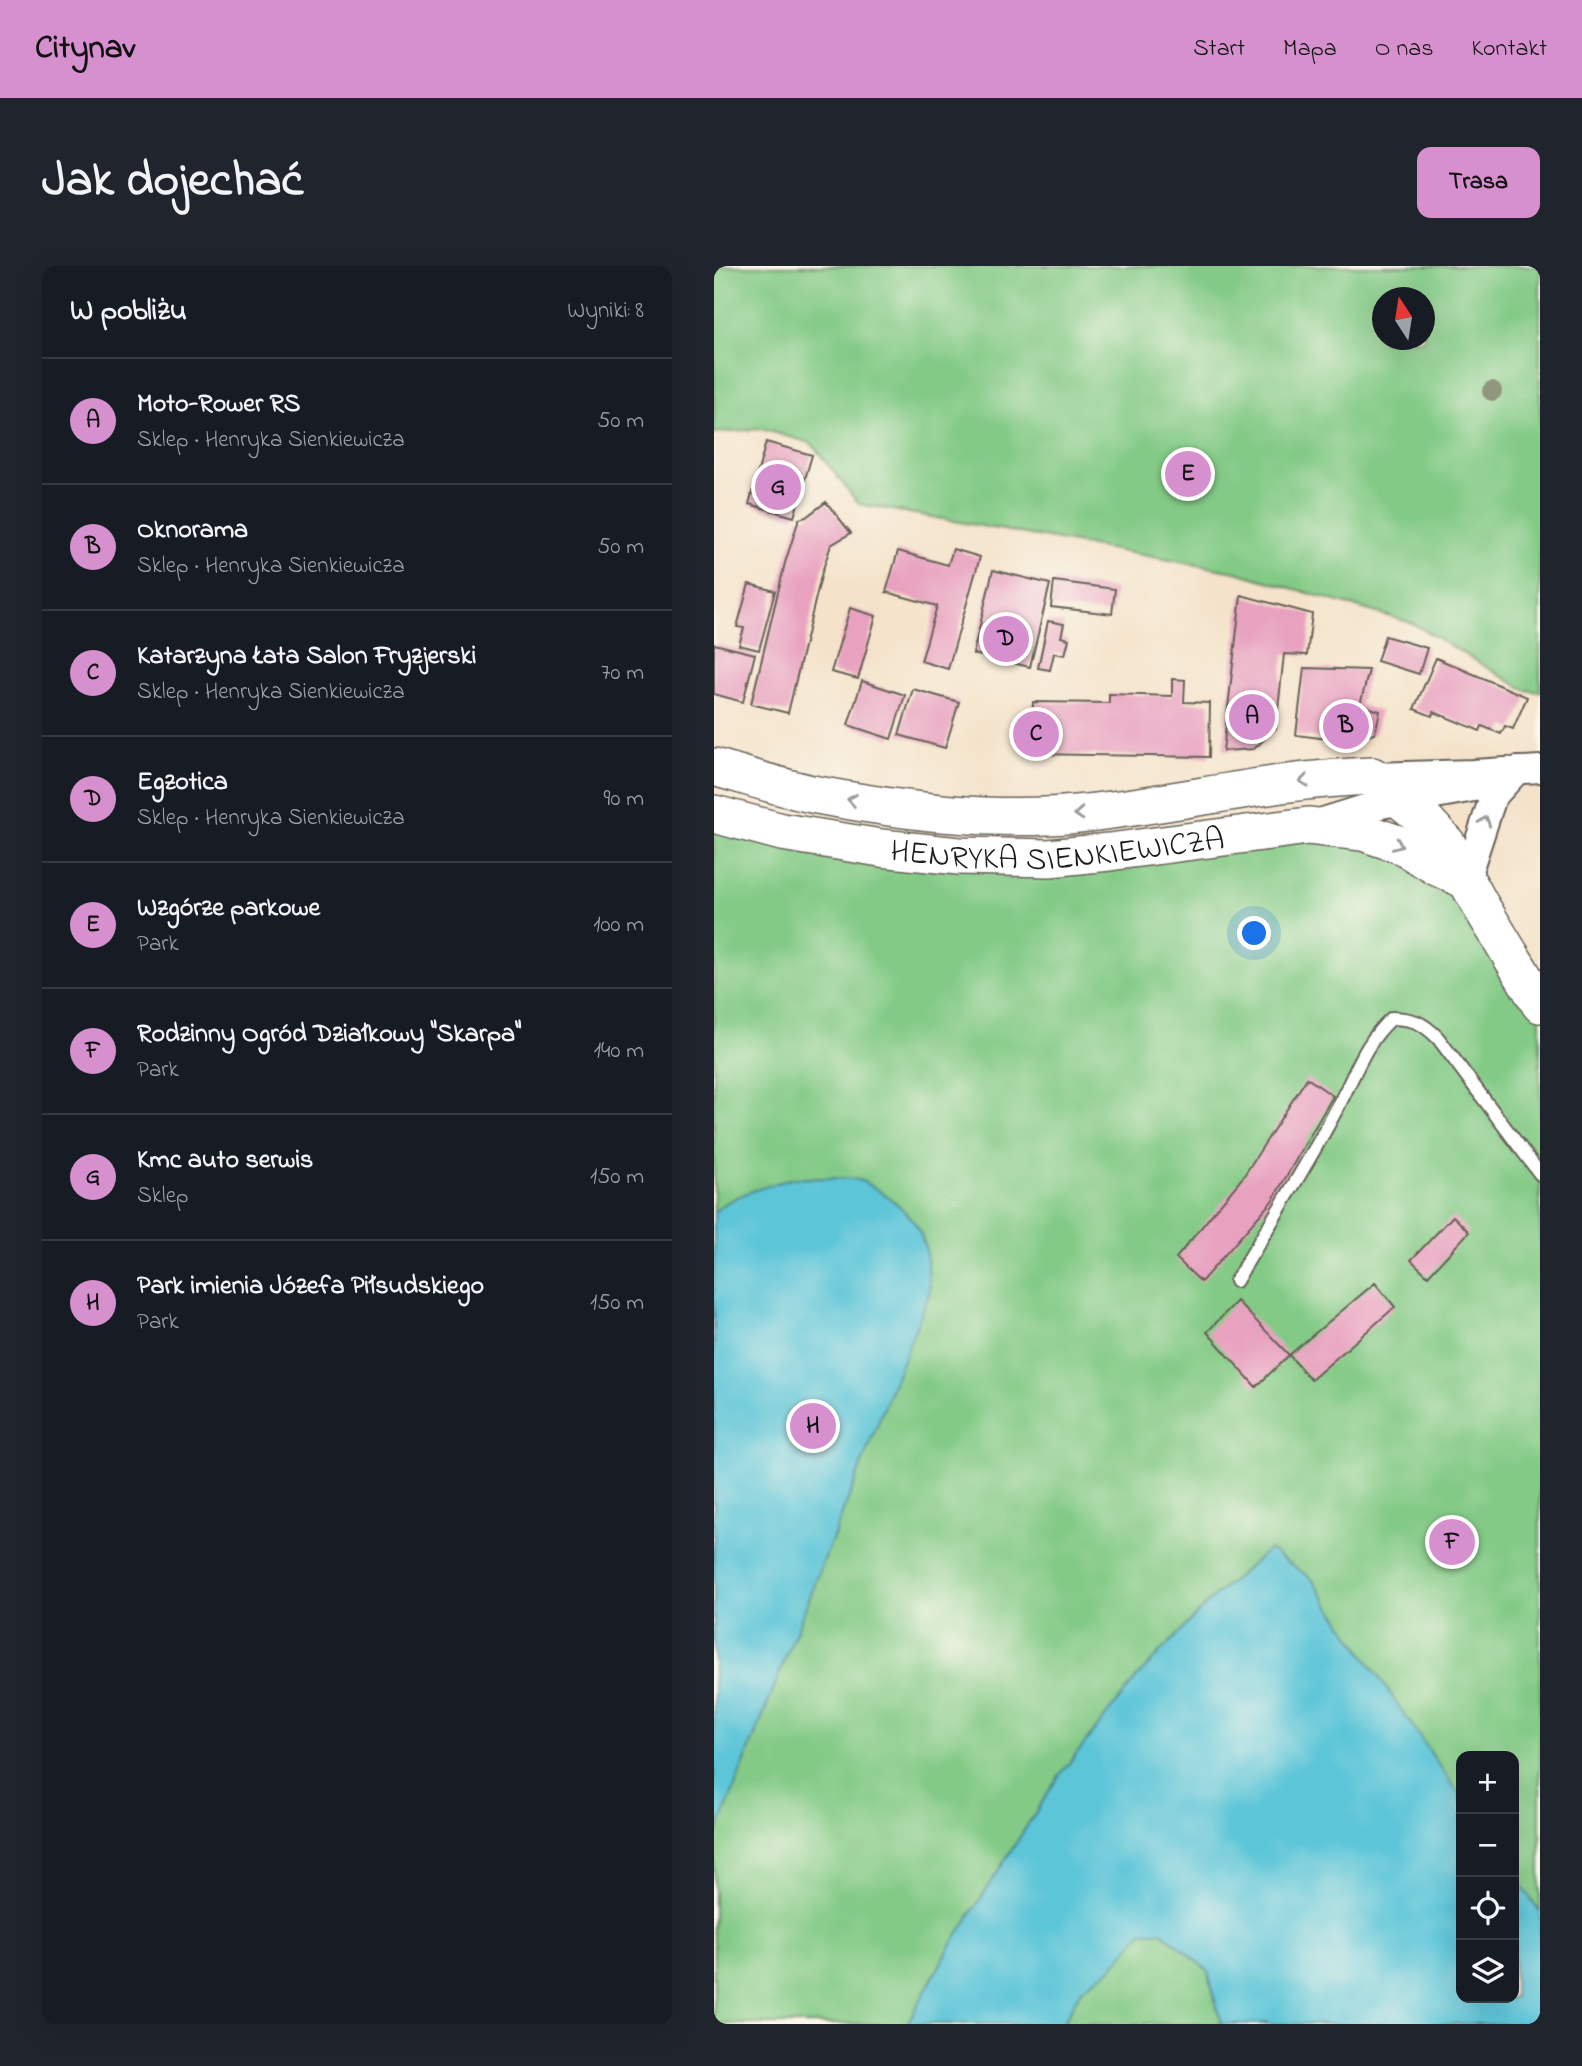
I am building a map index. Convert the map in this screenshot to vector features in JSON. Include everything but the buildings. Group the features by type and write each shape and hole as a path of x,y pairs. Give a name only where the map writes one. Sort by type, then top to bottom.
{"street":[{"name":"HENRYKA SIENKIEWICZA","path":"714,767 809,793 895,807 1028,817 1086,814 1301,781 1529,770"},
{"name":"HENRYKA SIENKIEWICZA","path":"714,814 782,832 881,848 959,856 1049,858 1308,826 1366,808 1479,787 1529,770"},
{"path":"1466,880 1493,797 1529,770"},
{"path":"1372,776 1425,820 1447,844 1540,1004"},
{"path":"1308,826 1363,832 1401,845 1437,867 1466,880"}],"lane":[{"path":"1236,1281 1335,1114 1368,1047 1378,1031 1392,1018 1409,1018 1425,1025 1438,1038 1540,1174"}],"green space":[{"path":"714,266 1540,266 1540,692 1525,690 1412,623 1236,572 859,504 811,443 761,429 714,433"},
{"path":"714,814 959,856 1308,826 1437,867 1540,1004 1540,2024 714,2024"}],"water":[{"path":"793,1178 853,1179 867,1183 887,1196 910,1217 922,1237 930,1291 714,1840 714,1212 741,1195"},
{"path":"1269,1549 1311,1578 1456,1790 1456,2003 1519,2003 1519,1881 1540,1912 1540,2024 1221,2024 1208,1971 1162,1932 1142,1932 1112,1968 1081,1990 1063,2024 907,2024 951,1945 1058,1777 1137,1677 1208,1602"}],"place":[{"name":"Wzgórze parkowe","path":"1188,474"},
{"name":"Kmc auto serwis","path":"778,487"},
{"name":"Egzotica","path":"1006,639"},
{"name":"Moto-Rower RS","path":"1252,717"},
{"name":"Oknorama","path":"1346,726"},
{"name":"Katarzyna Łata Salon Fryzjerski","path":"1036,734"},
{"name":"Park imienia Józefa Piłsudskiego","path":"813,1426"},
{"name":"Rodzinny Ogród Działkowy \"Skarpa\"","path":"1452,1542"}]}
